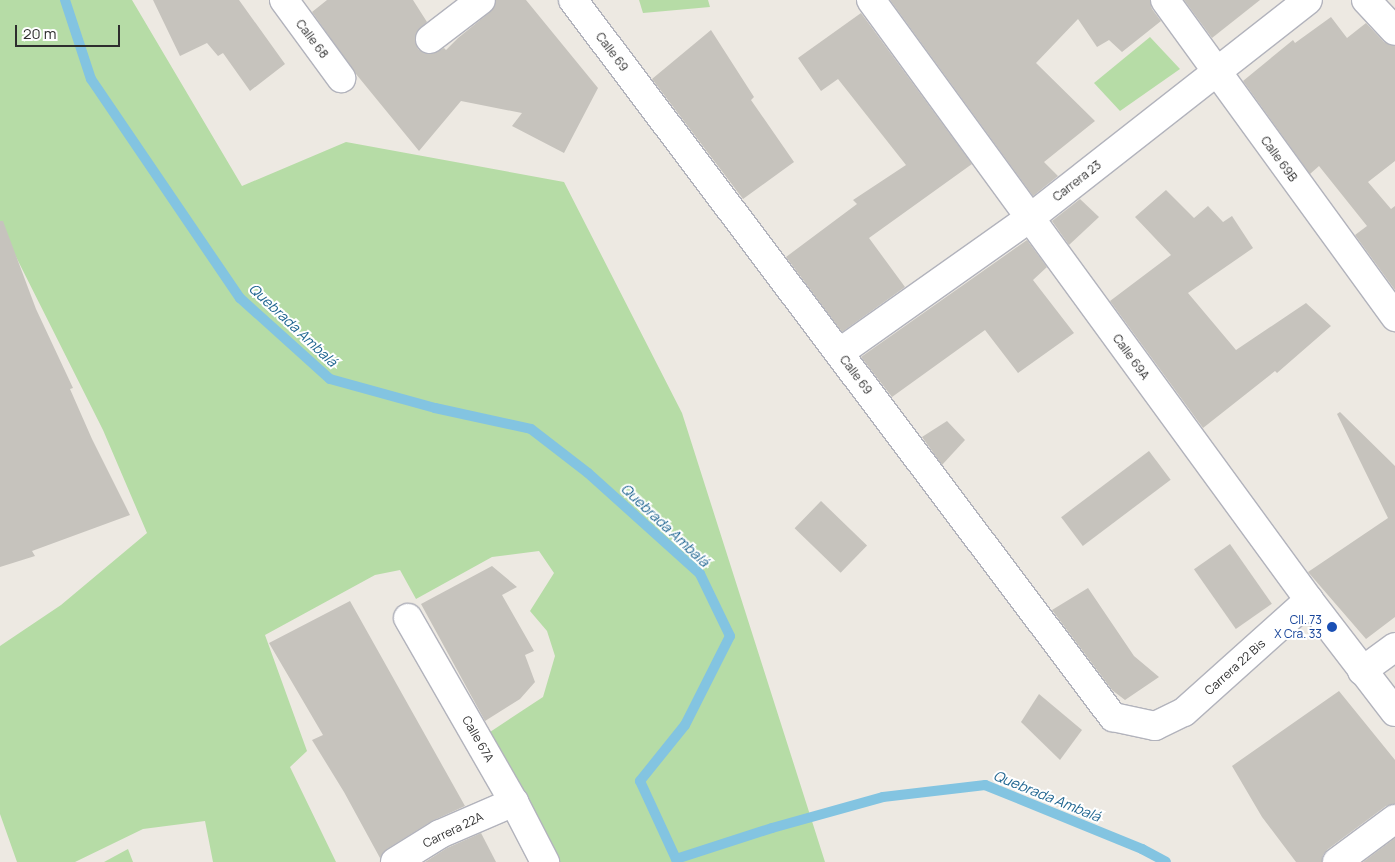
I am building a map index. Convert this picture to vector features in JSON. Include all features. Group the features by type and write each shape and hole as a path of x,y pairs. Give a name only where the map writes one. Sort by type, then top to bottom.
{"street":[{"name":"Calle 68","path":"284,0 341,78"},
{"path":"430,40 480,0"},
{"name":"Calle 69","path":"573,0 1113,718 1155,726"},
{"name":"Calle 69A","path":"871,0 1309,600 1395,712"},
{"name":"Calle 69B","path":"1165,0 1216,74 1395,317"},
{"name":"Carrera 23","path":"839,353 1030,218 1308,0"},
{"path":"1366,0 1395,31"},
{"name":"Carrera 22 Bis","path":"1155,726 1184,712 1309,600"},
{"name":"Calle 67A","path":"408,618 514,802 545,862"},
{"path":"1362,671 1395,647"},
{"name":"Carrera 22A","path":"395,862 440,834 514,802"},
{"path":"1337,862 1395,820"}],"green space":[{"path":"0,0 132,0 242,186 346,142 564,182 682,413 825,862 553,862 490,732 543,697 555,656 547,631 530,611 554,573 539,551 492,557 416,599 400,570 375,575 265,635 307,751 290,767 336,862 213,862 205,821 143,829 75,862 17,862 0,814 0,646 61,605 147,533 103,430 0,225"},
{"path":"639,0 708,0 710,7 643,13"},
{"path":"1150,37 1180,69 1120,111 1094,83"},
{"path":"128,849 133,862 104,862"}],"building":[{"path":"153,0 239,0 285,64 250,91 223,53 218,56 207,43 180,56"},
{"path":"327,0 413,0 427,22 416,33 415,41 418,49 424,53 432,54 444,48 446,50 490,12 496,0 526,0 598,88 564,153 512,126 522,113 461,101 419,151 356,74 312,12"},
{"path":"890,0 1150,0 1152,9 1161,21 1122,52 1109,40 1097,47 1078,19 1036,63 1095,121 1044,162 1058,176 1033,196"},
{"path":"1184,0 1260,0 1212,38"},
{"path":"861,13 972,164 869,238 905,287 842,332 786,257 857,204 853,200 906,165 838,79 821,91 798,58"},
{"path":"1331,17 1347,38 1366,23 1384,42 1395,46 1395,161 1368,182 1391,209 1395,206 1395,290 1355,235 1367,226 1319,166 1310,174 1243,81 1293,40 1295,43"},
{"path":"711,30 754,97 751,100 794,162 743,199 652,79"},
{"path":"1166,190 1194,218 1208,206 1223,222 1232,216 1253,248 1188,293 1236,350 1306,303 1331,326 1277,373 1275,371 1203,428 1110,301 1171,255 1135,217"},
{"path":"1080,199 1099,217 1069,245 1052,221"},
{"path":"0,221 3,221 36,309 73,388 70,389 92,439 130,515 32,551 35,556 0,567"},
{"path":"1027,240 1047,267 1033,280 1074,333 1018,373 985,330 892,397 861,357"},
{"path":"1340,412 1395,466 1395,617 1366,639 1308,572 1388,518 1337,414"},
{"path":"947,421 965,440 942,465 922,437"},
{"path":"1149,451 1171,480 1083,546 1061,517"},
{"path":"821,501 867,545 841,573 795,528"},
{"path":"1230,544 1272,604 1236,629 1194,569"},
{"path":"492,566 517,587 502,595 534,651 525,655 535,682 520,699 485,721 421,604"},
{"path":"1088,588 1134,656 1159,677 1125,700 1112,690 1052,610"},
{"path":"350,601 465,806 432,821 387,849 380,858 344,792 312,740 323,735 269,643"},
{"path":"1339,691 1395,760 1395,804 1386,806 1328,849 1323,855 1322,862 1296,862 1262,817 1232,766"},
{"path":"1039,694 1082,730 1060,760 1021,722"},
{"path":"481,833 496,862 425,862 447,848"},
{"path":"1395,838 1395,862 1363,862"}],"waterway":[{"name":"Quebrada Ambalá","path":"65,0 91,79 240,298 330,379 435,408 531,429 588,473 700,574 730,636 685,725 640,781 676,859 772,828 883,797 985,785 1142,849 1166,862"}],"place":[{"name":"Cll. 73 X Cra. 33","path":"1332,627"}]}
